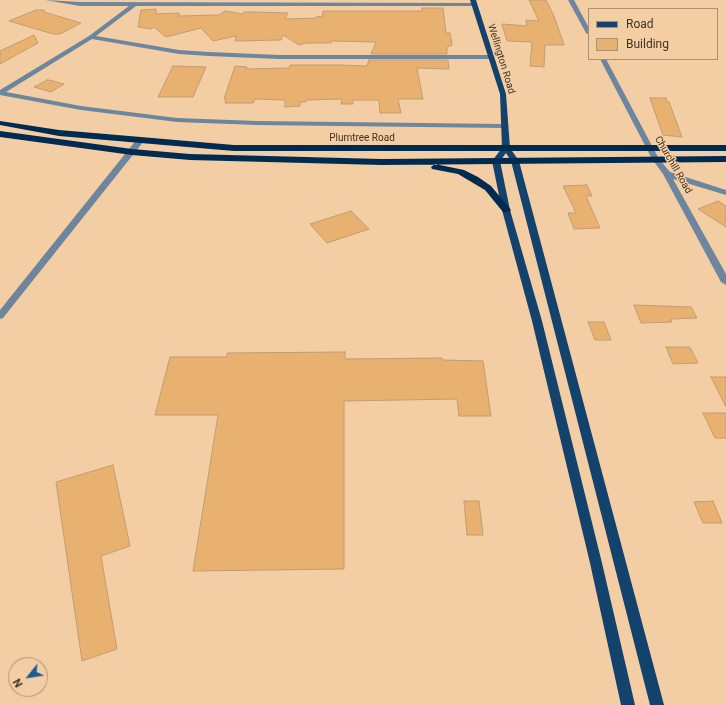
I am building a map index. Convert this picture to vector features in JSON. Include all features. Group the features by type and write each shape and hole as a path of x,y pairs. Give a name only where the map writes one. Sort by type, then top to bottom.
{"highway":[{"name":"Plumtree Road","path":"0,123 60,133 234,148 726,148"},
{"name":"Plumtree Road","path":"0,134 46,142 132,152 238,159 382,162 726,159"},
{"path":"382,162 441,167 461,172 488,188 506,210"}],"main road":[{"name":"Wellington Road","path":"474,2 490,57 503,94 506,148"},
{"path":"628,705 596,562 537,321 506,210 496,161 506,148 515,161 657,705"}],"street":[{"path":"48,0 80,4 137,2 474,2"},
{"path":"571,0 588,31"},
{"path":"0,93 92,37 137,2"},
{"path":"92,37 179,52 209,54 279,57 490,57"},
{"name":"Churchill Road","path":"604,60 656,159 667,174 726,282"},
{"path":"0,93 81,108 177,120 257,123 504,126"},
{"path":"0,316 140,141"},
{"path":"667,174 726,193"}],"building":[{"path":"529,0 546,0 554,16 564,45 545,45 544,67 530,66 532,42 507,41 502,24 527,26 526,20 539,21"},
{"path":"422,8 443,8 446,33 450,33 452,45 447,47 447,54 371,54 376,42 332,41 331,43 306,43 299,45 283,35 281,40 235,41 236,36 213,41 201,28 166,37 154,27 151,29 138,27 141,10 156,9 156,14 179,13 179,16 219,15 225,11 243,14 244,12 288,13 285,19 316,18 317,16 322,17 323,11 422,11"},
{"path":"36,10 44,10 44,12 81,23 60,34 53,34 9,21"},
{"path":"34,35 38,43 0,64 0,51"},
{"path":"369,60 448,60 449,69 417,68 423,99 398,99 401,113 380,113 379,100 353,100 353,104 341,104 342,99 306,100 306,102 300,102 300,106 285,107 285,100 255,99 253,103 225,103 226,99 224,99 235,66 247,67 246,69 289,68 290,65 367,66"},
{"path":"173,66 206,67 193,97 158,97"},
{"path":"47,80 64,84 51,92 34,87"},
{"path":"650,98 666,98 667,102 669,102 682,137 663,135"},
{"path":"587,185 592,196 586,196 600,228 574,229 568,213 576,213 563,186"},
{"path":"718,201 726,206 726,227 698,209"},
{"path":"351,211 369,229 327,243 310,224"},
{"path":"634,305 691,307 697,318 671,319 672,322 641,323"},
{"path":"588,322 604,322 611,340 595,340"},
{"path":"666,347 690,347 698,363 673,364"},
{"path":"345,352 345,359 442,358 443,360 483,361 491,416 459,416 457,399 344,401 344,569 193,571 218,415 155,415 170,357 227,357 227,353"},
{"path":"711,377 726,377 726,407"},
{"path":"703,413 726,413 726,438 715,438"},
{"path":"113,465 130,546 101,556 117,649 82,661 56,482"},
{"path":"464,501 479,501 483,535 467,535"},
{"path":"713,501 722,523 703,523 694,502"}]}
